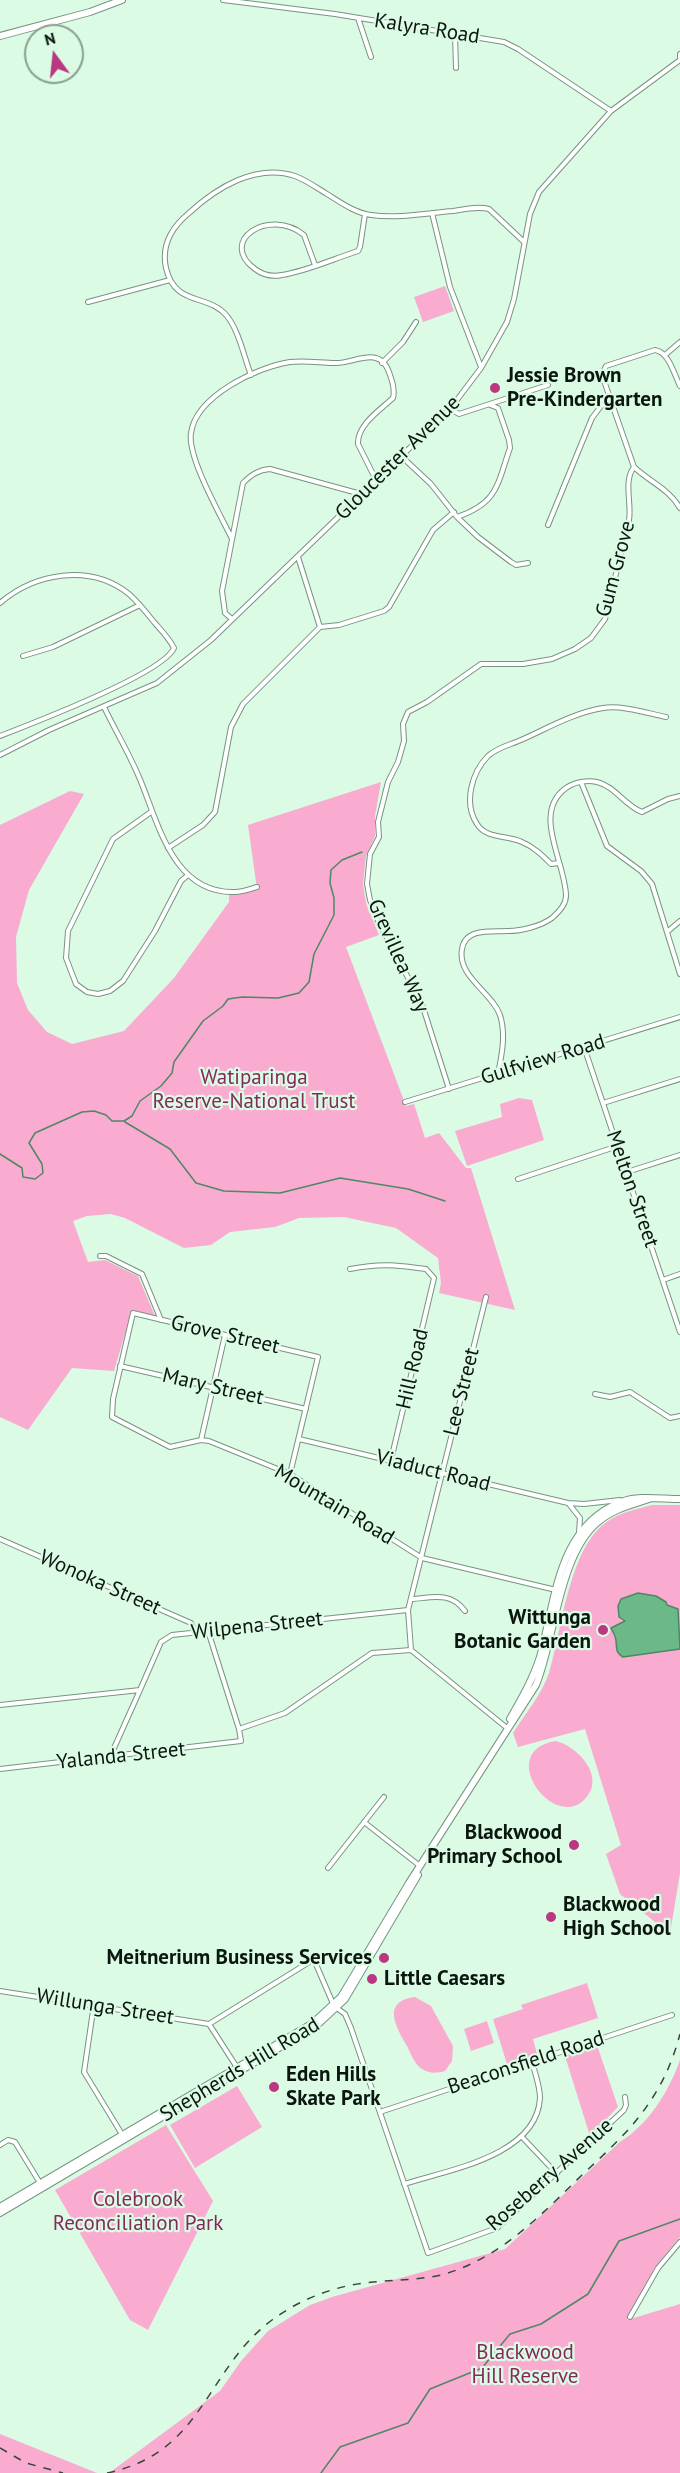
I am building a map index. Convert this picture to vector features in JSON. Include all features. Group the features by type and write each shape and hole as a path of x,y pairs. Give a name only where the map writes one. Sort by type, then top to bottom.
{"main road":[{"path":"0,36 90,12 122,0"},
{"name":"Shepherds Hill Road","path":"0,2207 316,2026 336,2007 414,1885 421,1867 539,1678 566,1555 579,1533 594,1518 621,1502 632,1499 680,1499"},
{"name":"Shepherds Hill Road","path":"559,1591 584,1536 598,1521 615,1511 649,1499"},
{"name":"Shepherds Hill Road","path":"0,2213 41,2185"}],"street":[{"name":"Kalyra Road","path":"223,0 358,18 508,43 611,111"},
{"path":"358,18 371,57"},
{"path":"455,34 456,68"},
{"path":"680,54 680,60"},
{"name":"Gloucester Avenue","path":"0,755 49,730 157,683 232,620 450,409 482,368 507,322 514,299 523,241 531,208 539,192 611,111 680,60"},
{"path":"251,375 227,317 216,308 181,294 170,280 165,257 165,244 171,230 218,189 242,179 269,172 293,175 365,214 387,216 489,209 523,241"},
{"path":"432,213 450,287 482,368"},
{"path":"315,265 304,234 283,224 259,227 245,238 242,245 242,252 246,260 260,272 282,275 315,265 358,251 365,214"},
{"path":"88,302 170,280"},
{"path":"382,363 403,342 416,322"},
{"path":"680,342 665,355 680,386"},
{"name":"Gum Grove","path":"378,822 388,782 398,762 404,741 403,724 408,712 427,702 481,664 523,664 552,659 575,649 600,628 605,619 629,520 631,504 629,480 634,467 609,401 602,375 606,366 655,350 665,355"},
{"path":"232,539 200,472 190,434 201,410 233,382 291,362 342,363 370,357 382,363 388,369 391,377 393,398 363,427 358,438 358,444 376,480"},
{"path":"450,409 459,414 548,384"},
{"path":"548,525 592,418 601,405 609,401"},
{"path":"168,848 203,825 215,812 231,727 243,705 320,627 339,625 384,611 389,607 433,530 455,514 477,510 491,497 510,448 498,408 490,405"},
{"path":"401,456 431,484 455,514 478,537 510,562 516,565 528,563"},
{"path":"634,467 645,478 663,488 680,508"},
{"path":"232,620 225,613 222,591 243,483 256,472 270,469 362,494"},
{"path":"298,557 320,627"},
{"path":"0,603 24,585 56,576 76,575 105,581 127,593 140,604 174,648 166,659 152,668 62,711 0,736"},
{"path":"23,656 53,647 140,604"},
{"path":"104,707 139,777 151,812 168,848 188,875 200,884 235,892 257,887"},
{"path":"559,863 551,864 536,849 521,841 490,834 478,826 470,802 473,782 482,763 498,749 571,716 611,708 666,717"},
{"path":"498,1074 503,1042 499,1013 470,977 464,964 462,949 466,941 476,933 488,930 510,931 535,926 549,920 561,910 566,894 551,825 552,807 566,789 589,781 605,785 642,812 668,799 680,796"},
{"path":"581,782 607,846 641,871 652,884 680,974"},
{"path":"151,812 113,839 68,931 66,958 76,984 87,992 98,994 110,991 123,981 155,932 181,881 188,875"},
{"name":"Grevillea Way","path":"378,822 379,837 370,854 368,869 370,900 422,1004 449,1089"},
{"path":"667,932 680,921"},
{"name":"Gulfview Road","path":"405,1102 680,1017"},
{"name":"Melton Street","path":"585,1047 680,1332"},
{"path":"603,1103 680,1079"},
{"path":"518,1179 618,1146"},
{"path":"627,1173 680,1155"},
{"path":"100,1256 106,1256 142,1274 161,1320"},
{"name":"Hill Road","path":"350,1269 380,1263 426,1269 434,1278 391,1460"},
{"path":"663,1280 680,1274"},
{"name":"Lee Street","path":"422,1557 486,1297"},
{"name":"Grove Street","path":"120,1366 133,1313 318,1357 306,1409"},
{"path":"120,1366 112,1417 170,1447 201,1440 225,1335"},
{"name":"Mary Street","path":"120,1366 306,1409"},
{"path":"595,1394 610,1397 630,1392 670,1418 680,1416"},
{"path":"290,1474 306,1409"},
{"name":"Viaduct Road","path":"299,1439 568,1503 584,1504 632,1499"},
{"name":"Mountain Road","path":"201,1440 290,1474 422,1557"},
{"path":"568,1503 580,1518 579,1533"},
{"name":"Wonoka Street","path":"0,1539 190,1623 195,1632"},
{"path":"411,1650 408,1610 413,1599 422,1557 559,1591"},
{"path":"413,1599 443,1596 458,1601 465,1611"},
{"name":"Wilpena Street","path":"110,1758 161,1642 166,1637 408,1610"},
{"path":"208,1631 239,1729 285,1713 372,1653 411,1650 507,1728"},
{"path":"0,1705 140,1690"},
{"name":"Yalanda Street","path":"0,1769 241,1741 239,1729"},
{"path":"328,1868 384,1797"},
{"path":"364,1822 421,1867"},
{"path":"238,2069 210,2024 311,1961 316,1964 336,2007 345,2014 404,2184 498,2153 522,2137 534,2120 539,2103 538,2083 532,2062"},
{"name":"Willunga Street","path":"0,1991 210,2024"},
{"path":"94,2004 84,2072 124,2137"},
{"name":"Beaconsfield Road","path":"380,2112 672,2015"},
{"name":"Roseberry Avenue","path":"404,2184 428,2253 496,2228 624,2110 625,2097"},
{"path":"522,2137 557,2174"},
{"path":"0,2145 8,2140 15,2142 41,2185"},
{"path":"630,2316 658,2268 680,2242"}],"green space":[{"path":"445,286 454,311 423,322 414,297"},
{"name":"Watiparinga Reserve-National Trust","path":"381,782 375,816 375,836 366,856 363,884 366,903 379,935 346,947 406,1106 414,1104 425,1138 439,1133 466,1168 471,1168 515,1310 439,1293 441,1283 438,1258 396,1228 344,1217 299,1218 275,1227 230,1232 211,1245 184,1248 125,1218 111,1214 87,1216 73,1221 88,1262 105,1260 138,1276 155,1316 132,1310 114,1371 72,1368 28,1430 0,1417 0,825 70,791 84,794 29,890 16,937 17,983 28,1010 47,1032 72,1044 124,1031 174,978 229,902 229,894 257,889 248,825"},
{"path":"519,1098 532,1100 544,1140 467,1166 455,1131 502,1117 500,1104"},
{"path":"652,1505 680,1505 680,1873 670,1934 620,1894 606,1854 621,1845 585,1729 518,1747 513,1733 546,1681 569,1590 584,1549 595,1533 608,1521 624,1513"},
{"path":"556,1741 565,1744 581,1757 591,1773 593,1782 590,1791 584,1800 571,1807 558,1805 545,1797 535,1786 530,1772 530,1758 538,1747"},
{"path":"587,1983 598,2018 533,2039 537,2054 507,2064 493,2019 523,2009 521,2005"},
{"path":"415,1997 431,2006 453,2046 452,2061 445,2071 436,2073 425,2071 420,2067 413,2059 399,2031 394,2016 395,2009 404,1999"},
{"path":"487,2021 494,2043 471,2051 464,2029"},
{"path":"596,2042 618,2107 590,2136 564,2053"},
{"name":"Blackwood Hill Reserve","path":"680,2060 680,2237 655,2267 627,2320 680,2304 680,2473 109,2473 220,2391 241,2361 268,2331 310,2305 505,2249 640,2126 664,2095"},
{"path":"237,2086 262,2127 195,2168 170,2125"},
{"name":"Colebrook Reconciliation Park","path":"166,2125 213,2201 148,2330 130,2320 55,2190"},
{"path":"0,2434 97,2473 0,2473"}],"shaded area":[{"path":"638,1593 656,1596 667,1605 678,1609 680,1649 623,1657 619,1654 616,1638 611,1628 625,1621 619,1617 618,1606 621,1599"}],"waterway":[{"path":"0,1154 22,1168 23,1177 35,1179 43,1173 42,1164 29,1143 35,1133 82,1112 94,1111 106,1115 112,1121 124,1121 132,1116 140,1101 161,1086 172,1073 174,1062 203,1021 223,1006 228,999 278,998 299,993 309,982 314,954 334,915 334,898 330,883 331,870 342,860 362,852"},
{"path":"125,1122 170,1149 196,1183 224,1191 280,1193 340,1178 408,1189 445,1201"},
{"path":"321,2473 340,2447 408,2423 430,2389 482,2368 510,2334 541,2324 588,2294 619,2241 680,2219"}],"railway":[{"path":"107,2473 139,2463 164,2448 201,2408 250,2340 272,2320 295,2305 346,2286 441,2275 482,2258 518,2234 602,2156 638,2118 662,2082 680,2034"},
{"path":"0,2448 26,2463 63,2473"}],"place":[{"name":"Jessie Brown Pre-Kindergarten","path":"495,388"},
{"name":"Wittunga Botanic Garden","path":"603,1630"},
{"name":"Blackwood Primary School","path":"574,1845"},
{"name":"Blackwood High School","path":"551,1917"},
{"name":"Meitnerium Business Services","path":"384,1958"},
{"name":"Little Caesars","path":"372,1979"},
{"name":"Eden Hills Skate Park","path":"274,2087"}]}
